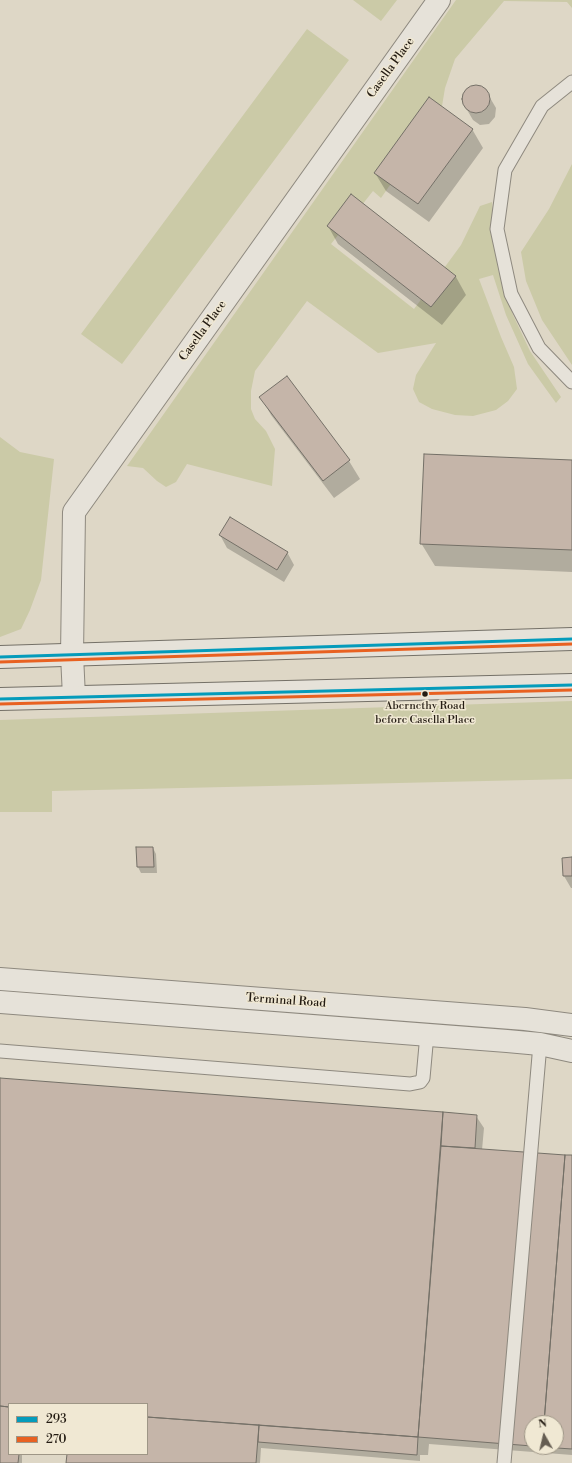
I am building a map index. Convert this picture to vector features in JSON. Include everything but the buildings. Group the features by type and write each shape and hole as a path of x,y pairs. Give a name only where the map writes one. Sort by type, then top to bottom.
{"street":[{"name":"Casella Place","path":"74,697 72,655 74,512 439,0"},
{"path":"0,657 572,639"},
{"path":"0,699 572,685"},
{"name":"Terminal Road","path":"0,979 525,1019 572,1025"},
{"path":"0,1002 427,1034 540,1044 572,1051"}],"lane":[{"path":"572,82 542,106 505,170 497,229 511,294 539,348 572,382"},
{"path":"0,1051 410,1084 420,1082 423,1078 427,1034"},
{"path":"504,1463 540,1044"}],"green space":[{"path":"353,0 397,0 381,21"},
{"path":"456,0 572,0 572,8 567,2 504,1 455,59 445,88 441,112 381,198 373,191 331,244 414,309 461,245 480,206 492,202 498,269 513,315 530,351 561,397 556,403 528,364 506,315 493,275 479,279 514,367 517,389 508,401 496,410 473,416 455,415 432,409 419,402 413,389 416,375 436,343 378,353 307,301 255,371 251,391 251,409 255,419 266,431 275,449 272,486 187,464 176,482 166,487 143,468 127,466"},
{"path":"307,29 349,60 122,364 81,334"},
{"path":"572,164 572,365 542,320 526,281 521,252 549,209"},
{"path":"0,437 20,452 54,459 41,580 21,629 0,637"},
{"path":"572,701 572,779 52,791 52,812 0,812 0,720"}],"transit line":[{"name":"293","path":"0,657 572,639"},
{"name":"270","path":"0,662 572,644"},
{"name":"293","path":"0,699 572,685"},
{"name":"270","path":"0,704 572,690"}],"place":[{"name":"Abernethy Road before Casella Place","path":"425,694"}]}
